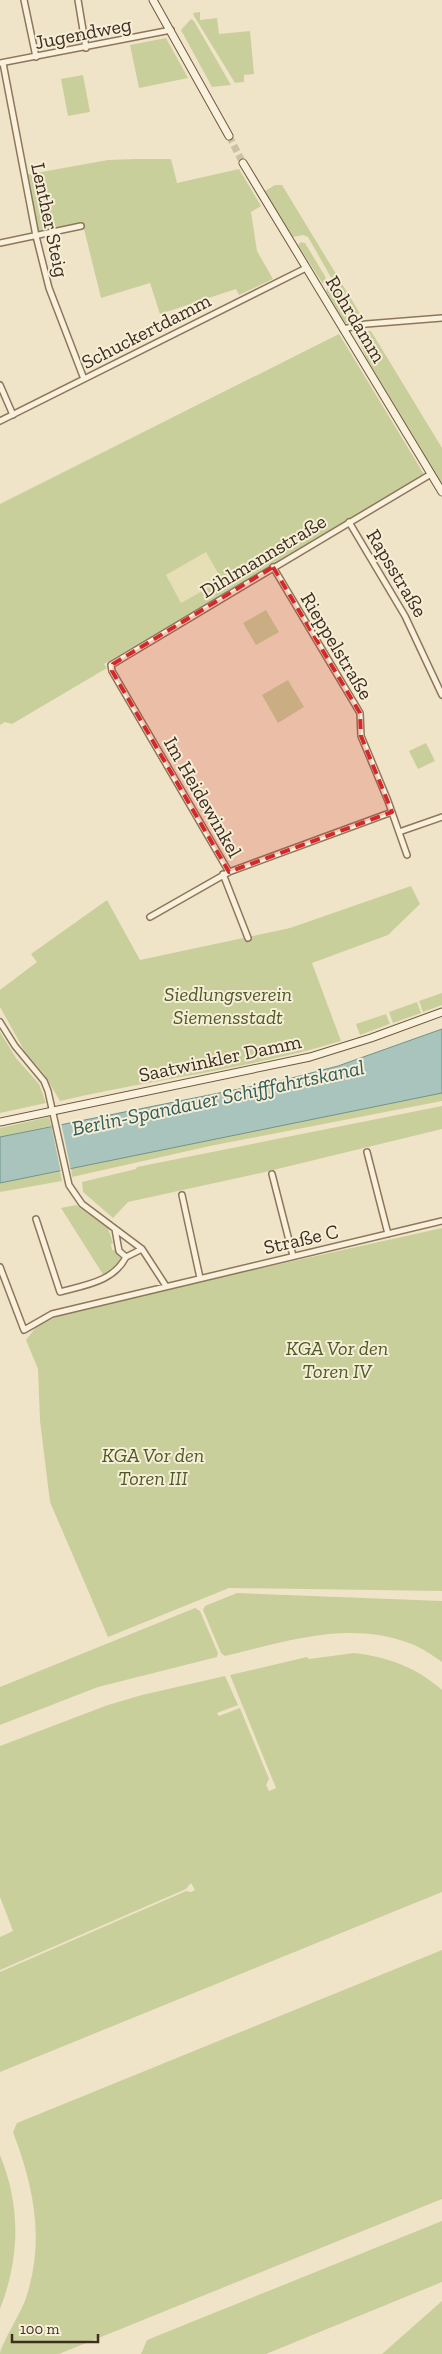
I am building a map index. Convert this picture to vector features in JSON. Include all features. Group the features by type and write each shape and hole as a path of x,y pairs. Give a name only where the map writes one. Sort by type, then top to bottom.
{"main road":[{"path":"153,0 229,136"},
{"name":"Rohrdamm","path":"243,163 442,492"},
{"name":"Saatwinkler Damm","path":"0,1122 54,1113 310,1057 371,1038 442,1012"}],"street":[{"path":"24,0 36,57"},
{"path":"78,0 86,48"},
{"name":"Jugendweg","path":"1,63 171,30"},
{"name":"Lenther Steig","path":"1,63 36,236 57,313 84,379"},
{"path":"0,243 81,226"},
{"name":"Schuckertdamm","path":"0,421 306,268"},
{"path":"343,329 366,324 442,318"},
{"path":"0,385 13,415"},
{"name":"Dihlmannstraße","path":"111,665 431,474"},
{"name":"Rapsstraße","path":"349,522 406,616 442,695"},
{"name":"Rieppelstraße","path":"273,567 360,713 361,736 392,812 407,855"},
{"name":"Im Heidewinkel","path":"111,665 112,671 226,873 248,938"},
{"name":"Im Heidewinkel","path":"226,873 392,812"},
{"path":"399,832 442,817"},
{"path":"150,917 226,873"},
{"path":"0,1022 15,1046 44,1081 54,1113 70,1189 82,1204 142,1249 166,1286"},
{"path":"367,1152 388,1234"},
{"path":"272,1174 293,1256"},
{"path":"182,1195 200,1278"},
{"path":"36,1219 60,1292 104,1279 121,1267 126,1257 142,1249"},
{"name":"Straße C","path":"0,1267 24,1330 52,1314 442,1221"},
{"path":"115,1229 119,1251 126,1257"}],"highlighted area":[{"path":"273,567 360,713 361,736 392,812 229,872 112,671 113,664"}],"shaded area":[{"path":"206,552 222,580 181,603 165,575"}],"green space":[{"path":"200,12 200,20 217,18 219,34 250,31 254,74 244,75 244,82 235,83 194,16 193,13"},
{"path":"191,19 194,21 231,85 212,87 181,30"},
{"path":"166,38 188,78 139,88 130,45"},
{"path":"83,75 90,112 68,116 61,79"},
{"path":"171,159 177,183 239,169 261,206 251,212 257,251 273,279 239,295 236,289 160,314 150,283 101,298 83,225 36,236 25,175 108,160"},
{"path":"275,185 282,185 364,320 345,323 326,291 333,281 308,237 303,235 293,237 265,191"},
{"path":"301,242 305,243 325,276 326,279 323,284 298,245"},
{"path":"371,331 442,448 442,483 367,359 355,332"},
{"path":"339,334 425,476 104,664 107,668 12,724 5,722 0,725 0,504","holes":["206,552 222,580 181,603 166,575"]},
{"path":"266,610 279,632 256,645 243,623"},
{"path":"288,680 304,707 278,723 262,695"},
{"path":"426,743 435,761 418,769 409,751"},
{"name":"Siedlungsverein Siemensstadt","path":"411,886 420,904 388,935 312,963 341,1041 271,1059 60,1101 44,1074 25,1052 0,1007 0,990 37,962 31,954 107,900 140,960 290,928"},
{"path":"442,993 442,1005 423,1012 419,1001"},
{"path":"417,1002 421,1013 393,1023 389,1012"},
{"path":"386,1014 390,1024 360,1035 356,1024"},
{"path":"0,1032 16,1058 39,1084 46,1103 0,1113"},
{"path":"442,1093 442,1101 210,1146 72,1177 71,1168"},
{"path":"442,1106 442,1129 265,1172 128,1202 113,1218 83,1192 82,1182 136,1169 137,1167"},
{"path":"49,1117 51,1126 0,1137 0,1128"},
{"path":"60,1171 62,1181 0,1192 0,1183"},
{"path":"76,1205 108,1228 113,1243 111,1244 112,1250 115,1250 121,1259 118,1266 104,1276 61,1208"},
{"path":"442,1228 442,1591 229,1588 108,1637 50,1502 40,1421 38,1369 26,1340 36,1327 62,1314"},
{"path":"237,1593 442,1601 442,1662 409,1643 386,1636 363,1633 316,1636 225,1656 221,1653 203,1610 205,1606"},
{"path":"195,1608 200,1611 218,1653 217,1657 98,1687 0,1725 0,1687"},
{"path":"354,1653 378,1657 401,1664 422,1675 442,1690 442,1892 0,2072 0,1972 186,1891 191,1892 195,1890 191,1883 186,1889 0,1970 0,1937 13,1931 0,1897 0,1746 108,1705 142,1695 225,1676 238,1705 217,1713 219,1716 240,1708 269,1779 266,1785 269,1791 276,1788 230,1675 307,1657 309,1659"},
{"path":"442,1950 442,2199 59,2354 0,2354 26,2298 32,2277 35,2255 36,2235 31,2194 27,2173 13,2132 17,2123"},
{"path":"0,2155 12,2193 15,2232 11,2271 0,2309"},
{"path":"442,2221 442,2282 266,2354 141,2354 147,2340"},
{"path":"442,2301 442,2354 382,2354"}],"water":[{"name":"Berlin-Spandauer Schifffahrtskanal","path":"442,1029 442,1093 0,1183 0,1137 284,1080 338,1066"}],"pier":[{"path":"61,1122 71,1171 61,1173 51,1124"}],"tunnel":[{"path":"229,136 243,163"}],"park label":[{"name":"KGA Vor den Toren IV","path":"337,1360"},
{"name":"KGA Vor den Toren III","path":"153,1466"}]}
